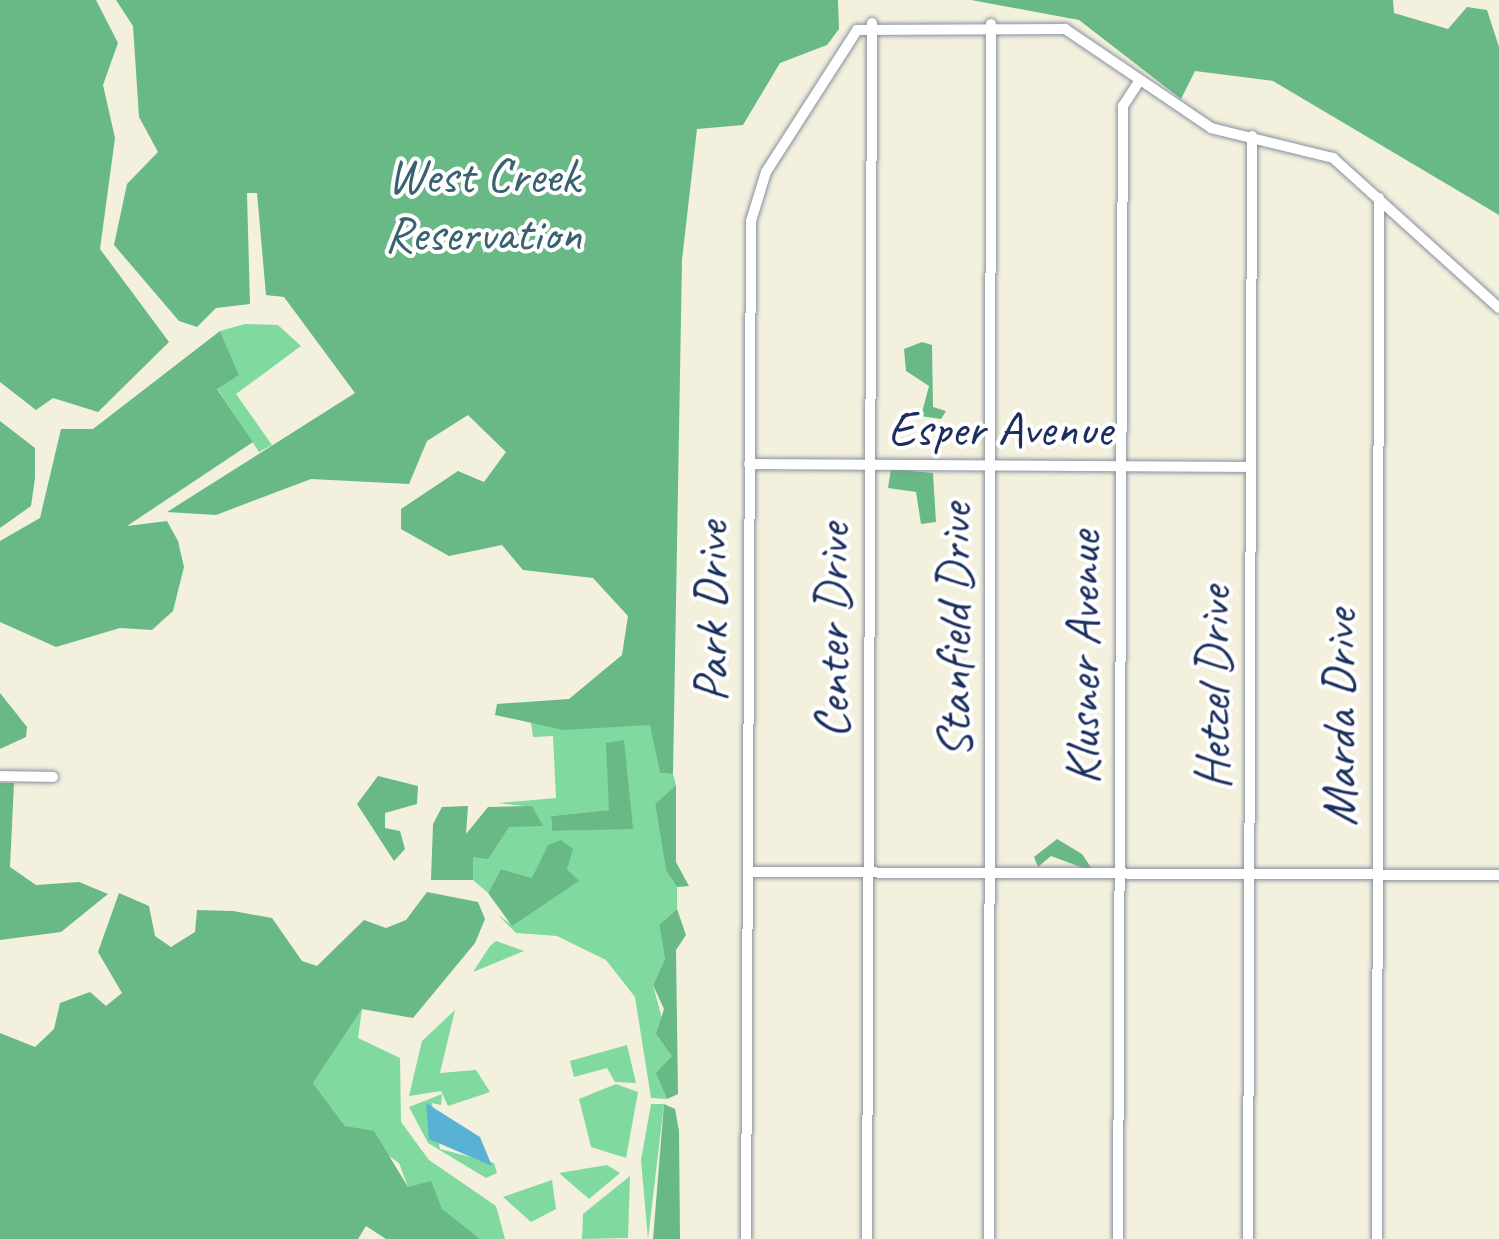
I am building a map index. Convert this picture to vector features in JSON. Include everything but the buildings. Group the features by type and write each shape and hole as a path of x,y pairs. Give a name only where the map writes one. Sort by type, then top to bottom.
{"street":[{"path":"872,23 1065,29 1138,83 1211,128 1333,158 1499,308"},
{"name":"Park Drive","path":"746,1239 749,464 757,191 857,30 872,23"},
{"name":"Center Drive","path":"868,1239 872,23"},
{"name":"Stanfield Drive","path":"989,1239 991,24"},
{"name":"Klusner Avenue","path":"1118,1239 1124,106 1138,83"},
{"name":"Hetzel Drive","path":"1248,1239 1252,136"},
{"name":"Marda Drive","path":"1377,1239 1379,198"},
{"name":"Esper Avenue","path":"749,464 1251,468"},
{"path":"0,776 54,777"},
{"path":"749,872 1499,876"}],"green space":[{"path":"0,0 96,0 118,43 103,85 115,138 100,249 169,342 98,412 53,398 36,410 0,382"},
{"name":"West Creek Reservation","path":"116,0 838,0 839,29 827,45 780,63 743,125 697,129 682,260 673,774 660,773 650,725 564,730 495,715 497,704 569,699 622,655 628,616 593,578 523,570 502,545 449,556 401,529 401,509 458,471 484,482 506,452 468,415 427,441 409,484 311,479 216,515 167,512 355,393 284,297 266,295 257,193 247,193 250,304 216,308 197,327 179,321 114,245 127,184 158,152 139,117 133,26"},
{"path":"971,0 1393,0 1394,13 1448,29 1467,7 1487,10 1499,47 1499,215 1273,81 1195,71 1181,99 1079,20"},
{"path":"245,324 278,325 301,346 236,394 272,445 259,452 217,388 239,375 220,331"},
{"path":"220,331 239,375 217,389 253,442 127,526 167,521 178,541 184,567 173,611 152,630 120,628 56,647 0,622 0,541 40,518 61,429 93,429"},
{"path":"922,342 932,345 933,407 946,411 941,419 921,416 929,386 906,371 904,349"},
{"path":"0,421 35,448 35,478 31,506 0,528"},
{"path":"891,469 933,473 936,522 921,524 916,492 888,488"},
{"path":"0,693 27,727 26,737 0,749"},
{"path":"531,722 651,725 660,773 673,774 676,785 655,804 666,871 677,887 677,909 659,925 665,959 653,985 672,1056 657,1073 667,1099 651,1098 635,997 606,960 557,936 516,933 498,915 512,925 578,881 567,869 532,878 501,869 488,893 473,880 473,857 532,807 498,803 556,798 553,736 533,737","holes":["610,810 633,828 552,831 551,816"]},
{"path":"624,740 633,829 552,831 551,816 609,810 606,743"},
{"path":"378,776 418,786 417,804 385,813 385,828 400,831 405,849 394,861 357,804"},
{"path":"0,783 14,783 10,867 36,885 79,882 108,894 61,932 0,940"},
{"path":"676,785 676,862 689,886 677,887 666,871 655,804"},
{"path":"468,806 466,834 488,807 532,806 543,826 509,827 488,859 473,857 473,880 431,880 433,824 442,807"},
{"path":"1057,839 1082,854 1094,872 1051,856 1038,867 1034,857"},
{"path":"561,840 573,849 567,869 579,881 512,926 488,893 501,869 532,878 548,845"},
{"path":"427,892 478,902 485,919 475,943 413,1018 362,1009 313,1083 345,1126 374,1131 408,1187 431,1181 442,1209 480,1239 386,1239 366,1226 358,1239 0,1239 0,1033 35,1047 54,1029 60,1003 90,992 106,1006 122,993 98,952 119,893 149,906 155,936 171,947 195,932 197,910 233,911 272,918 302,961 317,966 364,920 386,928 406,920"},
{"path":"677,909 686,935 676,950 678,1094 667,1099 656,1073 672,1056 656,1034 664,1009 653,985 665,959 659,925"},
{"path":"496,941 524,951 473,972 490,946"},
{"path":"362,1009 358,1038 400,1058 401,1122 429,1160 496,1206 505,1239 480,1239 408,1187 399,1163 345,1126 313,1083"},
{"path":"455,1010 440,1073 476,1070 490,1092 448,1106 441,1091 409,1096 422,1041"},
{"path":"627,1045 636,1083 615,1082 607,1068 574,1077 570,1061"},
{"path":"616,1084 638,1092 626,1158 591,1147 579,1099"},
{"path":"442,1094 441,1105 432,1103 440,1149 494,1163 497,1173 486,1178 428,1143 409,1107"},
{"path":"651,1104 664,1104 648,1239 641,1160"},
{"path":"664,1104 675,1109 679,1131 680,1239 653,1239"},
{"path":"607,1165 620,1173 589,1199 559,1173"},
{"path":"630,1176 628,1238 582,1239 583,1214"},
{"path":"552,1180 556,1209 531,1222 503,1197"}],"water":[{"path":"426,1103 480,1137 492,1166 429,1139"}]}
